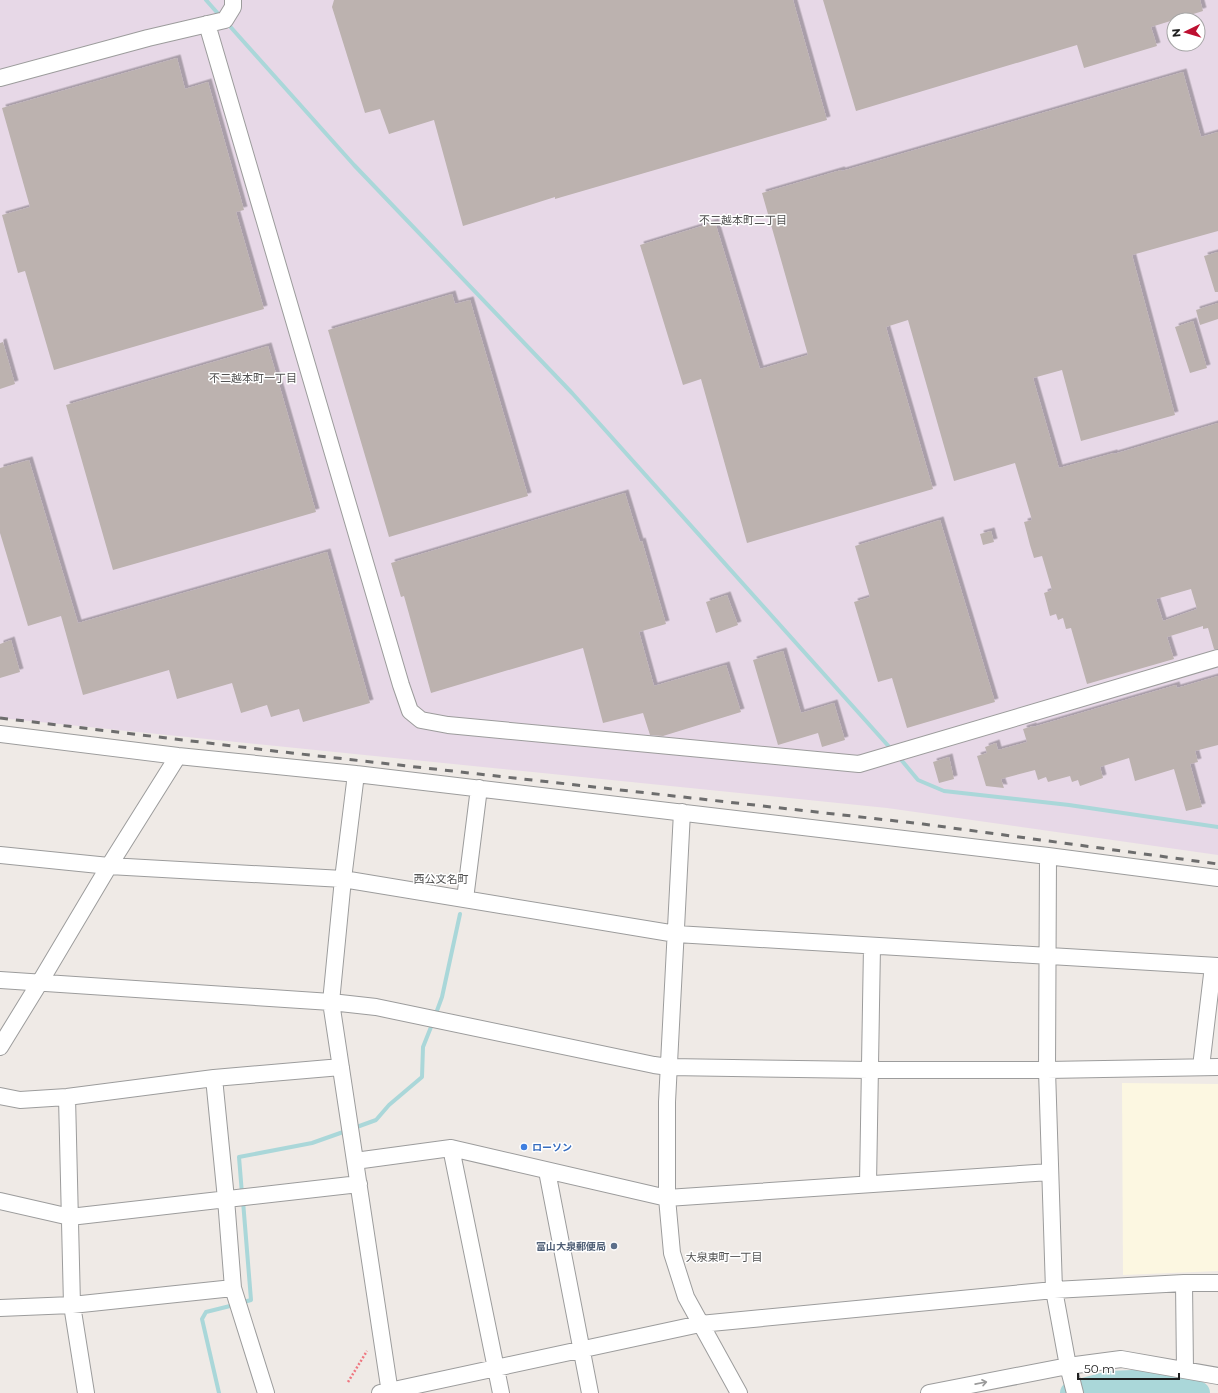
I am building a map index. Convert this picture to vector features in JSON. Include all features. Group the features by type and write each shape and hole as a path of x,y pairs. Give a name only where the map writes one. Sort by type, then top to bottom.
{"street":[{"path":"0,78 148,38 225,20 233,7 233,0"},
{"path":"206,24 410,711 421,720 448,725 859,764 1218,658"},
{"path":"0,734 178,756 479,788 1048,856 1218,878"},
{"path":"0,1047 109,866 178,756"},
{"path":"356,774 343,879 331,1002 355,1161 386,1392 700,1324 1054,1290 1184,1283 1218,1283"},
{"path":"465,899 479,788"},
{"path":"682,812 668,1102 667,1198 672,1253 686,1297 739,1393"},
{"path":"0,855 109,866 343,879 676,934 1216,966 1201,1067"},
{"path":"1048,856 1047,1070 1054,1290 1072,1380"},
{"path":"868,1184 872,946"},
{"path":"0,980 331,1002 376,1007 669,1067 869,1070 1047,1070 1218,1067"},
{"path":"0,1096 20,1100 66,1096 214,1078 341,1067"},
{"path":"214,1078 226,1199 232,1288 266,1393"},
{"path":"66,1096 72,1305 86,1393"},
{"path":"355,1161 451,1148 667,1198 1050,1172"},
{"path":"451,1148 501,1393"},
{"path":"547,1171 590,1393"},
{"path":"0,1200 70,1217 358,1184"},
{"path":"1184,1283 1185,1370"},
{"path":"0,1308 72,1305 232,1288"},
{"path":"929,1393 1072,1380 1121,1359 1218,1376"}],"path":[{"path":"348,1382 367,1351"}],"shaded area":[{"path":"0,0 1218,0 1218,855 887,808 0,718"},
{"path":"1122,1083 1218,1084 1218,1271 1123,1275"}],"building":[{"path":"334,0 793,0 827,120 555,199 555,197 463,226 434,120 389,134 380,109 365,113 332,7"},
{"path":"823,0 1200,0 1203,11 1166,12 1166,22 1151,27 1157,46 1084,68 1077,45 856,111"},
{"path":"177,58 185,89 208,82 244,210 236,212 264,309 54,370 25,271 18,273 2,215 30,207 2,108"},
{"path":"1183,72 1201,137 1218,132 1218,231 1132,255 1175,415 1081,441 1062,370 1033,378 1059,468 1114,454 1218,423 1218,649 1214,649 1208,628 1203,629 1203,626 1167,637 1174,659 1087,684 1071,628 1066,629 1063,618 1058,620 1056,614 1050,616 1044,593 1052,590 1042,556 1034,558 1030,545 1024,522 1032,520 1015,463 954,481 908,320 886,327 933,489 747,543 701,379 683,385 640,245 715,222 760,369 808,355 762,193 841,170 842,171","holes":["1191,589 1197,609 1163,621 1156,599"]},
{"path":"1218,252 1218,292 1215,292 1204,256"},
{"path":"452,294 455,304 470,300 528,496 389,537 328,330"},
{"path":"1218,303 1218,319 1200,325 1196,310"},
{"path":"1193,321 1207,368 1190,373 1175,327"},
{"path":"3,342 15,384 0,389 0,343"},
{"path":"268,346 316,512 113,570 66,405"},
{"path":"29,460 78,623 327,552 370,703 303,722 299,709 271,717 267,705 241,713 232,683 177,699 169,670 83,695 61,616 28,626 0,533 0,468"},
{"path":"625,493 640,542 642,541 666,624 639,632 654,686 726,665 741,712 663,736 650,735 643,713 603,723 583,648 431,693 404,596 401,597 391,563"},
{"path":"940,520 995,702 907,728 892,678 878,682 854,602 870,597 855,546"},
{"path":"991,531 994,542 983,545 980,534"},
{"path":"727,595 738,625 716,633 706,602"},
{"path":"11,640 20,672 0,678 0,644"},
{"path":"783,651 801,713 834,703 845,740 822,747 818,733 778,745 753,660"},
{"path":"1218,676 1218,745 1195,751 1198,762 1190,764 1202,807 1186,811 1174,769 1135,781 1129,758 1100,767 1103,778 1080,786 1078,780 1072,782 1070,776 1048,782 1046,777 1038,780 1035,770 1001,779 1004,788 986,786 977,756 987,753 985,747 996,743 998,750 1027,742 1023,729 1176,685 1177,688"},
{"path":"949,757 954,779 939,783 933,762"}],"waterway":[{"path":"206,0 221,17"},
{"path":"227,23 354,165 572,393 892,750"},
{"path":"898,756 918,780 944,791 1069,805 1218,827"},
{"path":"435,1016 442,997 460,914"},
{"path":"354,1128 376,1120 389,1105 422,1077 423,1047 433,1022"},
{"path":"242,1194 239,1157 312,1143 346,1131"},
{"path":"240,1303 251,1300 243,1201"},
{"path":"219,1393 202,1319 206,1312 234,1305"},
{"path":"1072,1393 1109,1383 1157,1381 1198,1393"}],"railway":[{"path":"0,718 283,752 923,824 1218,864"}],"place":[{"name":"ローソン","path":"524,1147"},
{"name":"富山大泉郵便局","path":"614,1246"}],"district":[{"name":"不二越本町二丁目","path":"743,220"},
{"name":"不二越本町一丁目","path":"253,378"},
{"name":"西公文名町","path":"441,879"},
{"name":"大泉東町一丁目","path":"724,1257"}]}
